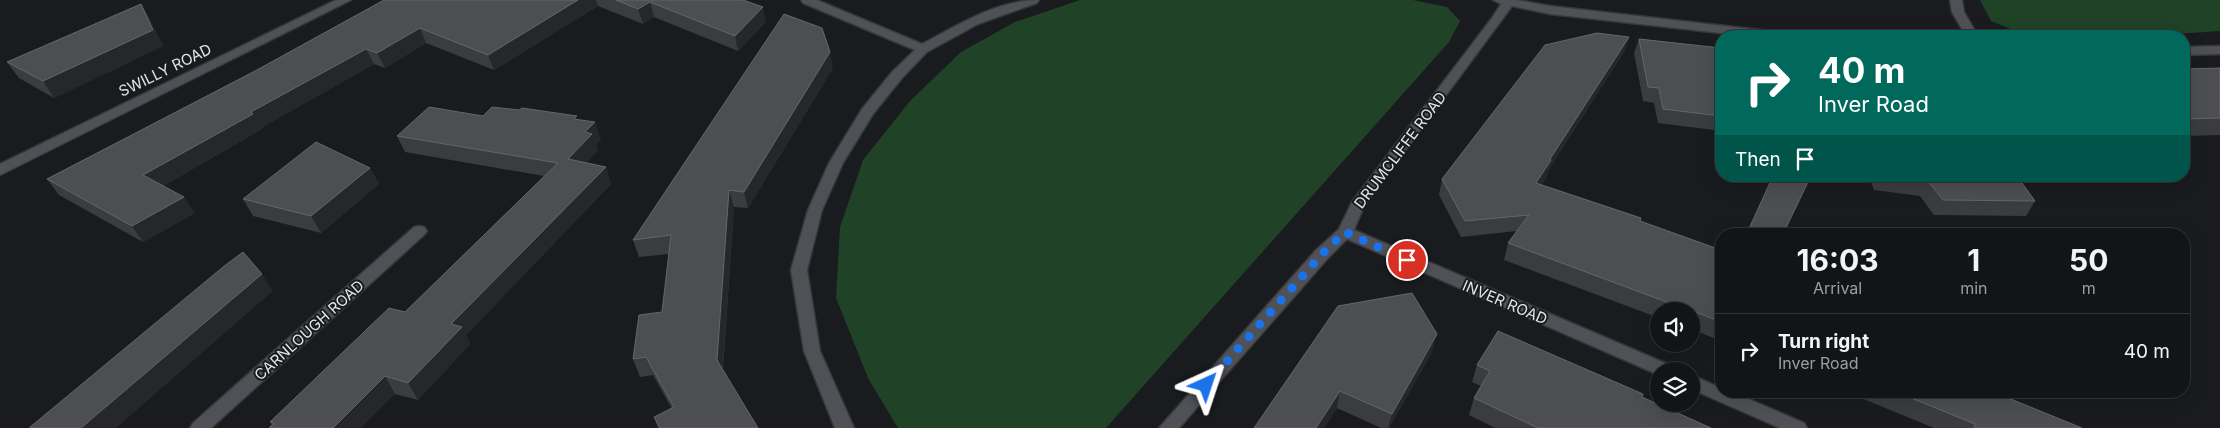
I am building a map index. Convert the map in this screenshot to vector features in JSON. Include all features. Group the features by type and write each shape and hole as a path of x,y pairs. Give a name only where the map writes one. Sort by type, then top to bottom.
{"street":[{"name":"SWILLY ROAD","path":"0,170 345,0"},
{"path":"807,0 923,49"},
{"path":"845,428 842,425 812,351 799,270 815,210 836,163 868,112 897,75 923,49 974,22 1033,0"},
{"path":"1956,0 1958,12 1968,30"},
{"path":"1505,1 1550,10 1725,30"},
{"name":"DRUMCLIFFE ROAD","path":"1168,428 1322,254 1345,232 1357,205 1497,20 1505,1"},
{"path":"2190,51 2220,50"},
{"name":"CARNLOUGH ROAD","path":"199,428 419,231"},
{"name":"INVER ROAD","path":"1345,232 1650,364"},
{"path":"1700,386 1715,392"},
{"path":"1728,398 1798,428"}],"green space":[{"path":"1080,0 1413,0 1447,7 1460,21 1449,42 1106,428 898,428 868,378 836,298 840,227 863,160 910,101 961,52 1015,22"},
{"path":"1980,0 2220,0 2220,31 2190,33 2190,30 2013,30 1991,21"}],"building":[{"path":"384,0 578,0 488,55 420,28 377,53 366,49 251,112 253,114 143,175 184,197 132,226 47,179 255,71"},
{"path":"616,0 743,0 763,7 735,36 650,2 638,9"},
{"path":"141,4 153,30 43,81 7,62"},
{"path":"784,14 822,28 830,52 744,192 729,190 717,360 758,428 660,428 654,417 674,407 646,357 633,359 639,315 662,312 671,235 633,240"},
{"path":"1597,33 1629,37 1536,183 1641,218 1640,221 1715,248 1715,320 1700,314 1700,302 1667,302 1508,243 1529,215 1465,221 1442,179 1545,45"},
{"path":"1639,39 1715,47 1715,115 1663,109 1659,88 1648,87"},
{"path":"2220,68 2220,118 2190,119 2190,69"},
{"path":"429,107 483,116 492,107 519,110 522,108 577,116 574,119 595,122 585,132 592,134 568,159 606,167 451,324 462,327 408,383 385,376 333,428 269,428 274,423 270,422 389,308 405,312 558,163 397,136"},
{"path":"316,142 370,168 311,216 243,199"},
{"path":"1770,182 1808,182 1786,228 1749,228"},
{"path":"1929,182 2021,182 2035,201 1943,200"},
{"path":"243,252 262,274 81,428 29,428 223,267"},
{"path":"1412,293 1437,334 1392,414 1340,391 1316,428 1254,428 1338,306"},
{"path":"1498,331 1643,394 1642,397 1650,401 1650,412 1675,412 1711,428 1538,428 1474,398 1490,371 1477,365"},
{"path":"1911,398 2008,398 2082,428 1974,428 1975,424"}],"route":[{"path":"1206,385 1322,254 1345,232 1407,260"}]}
